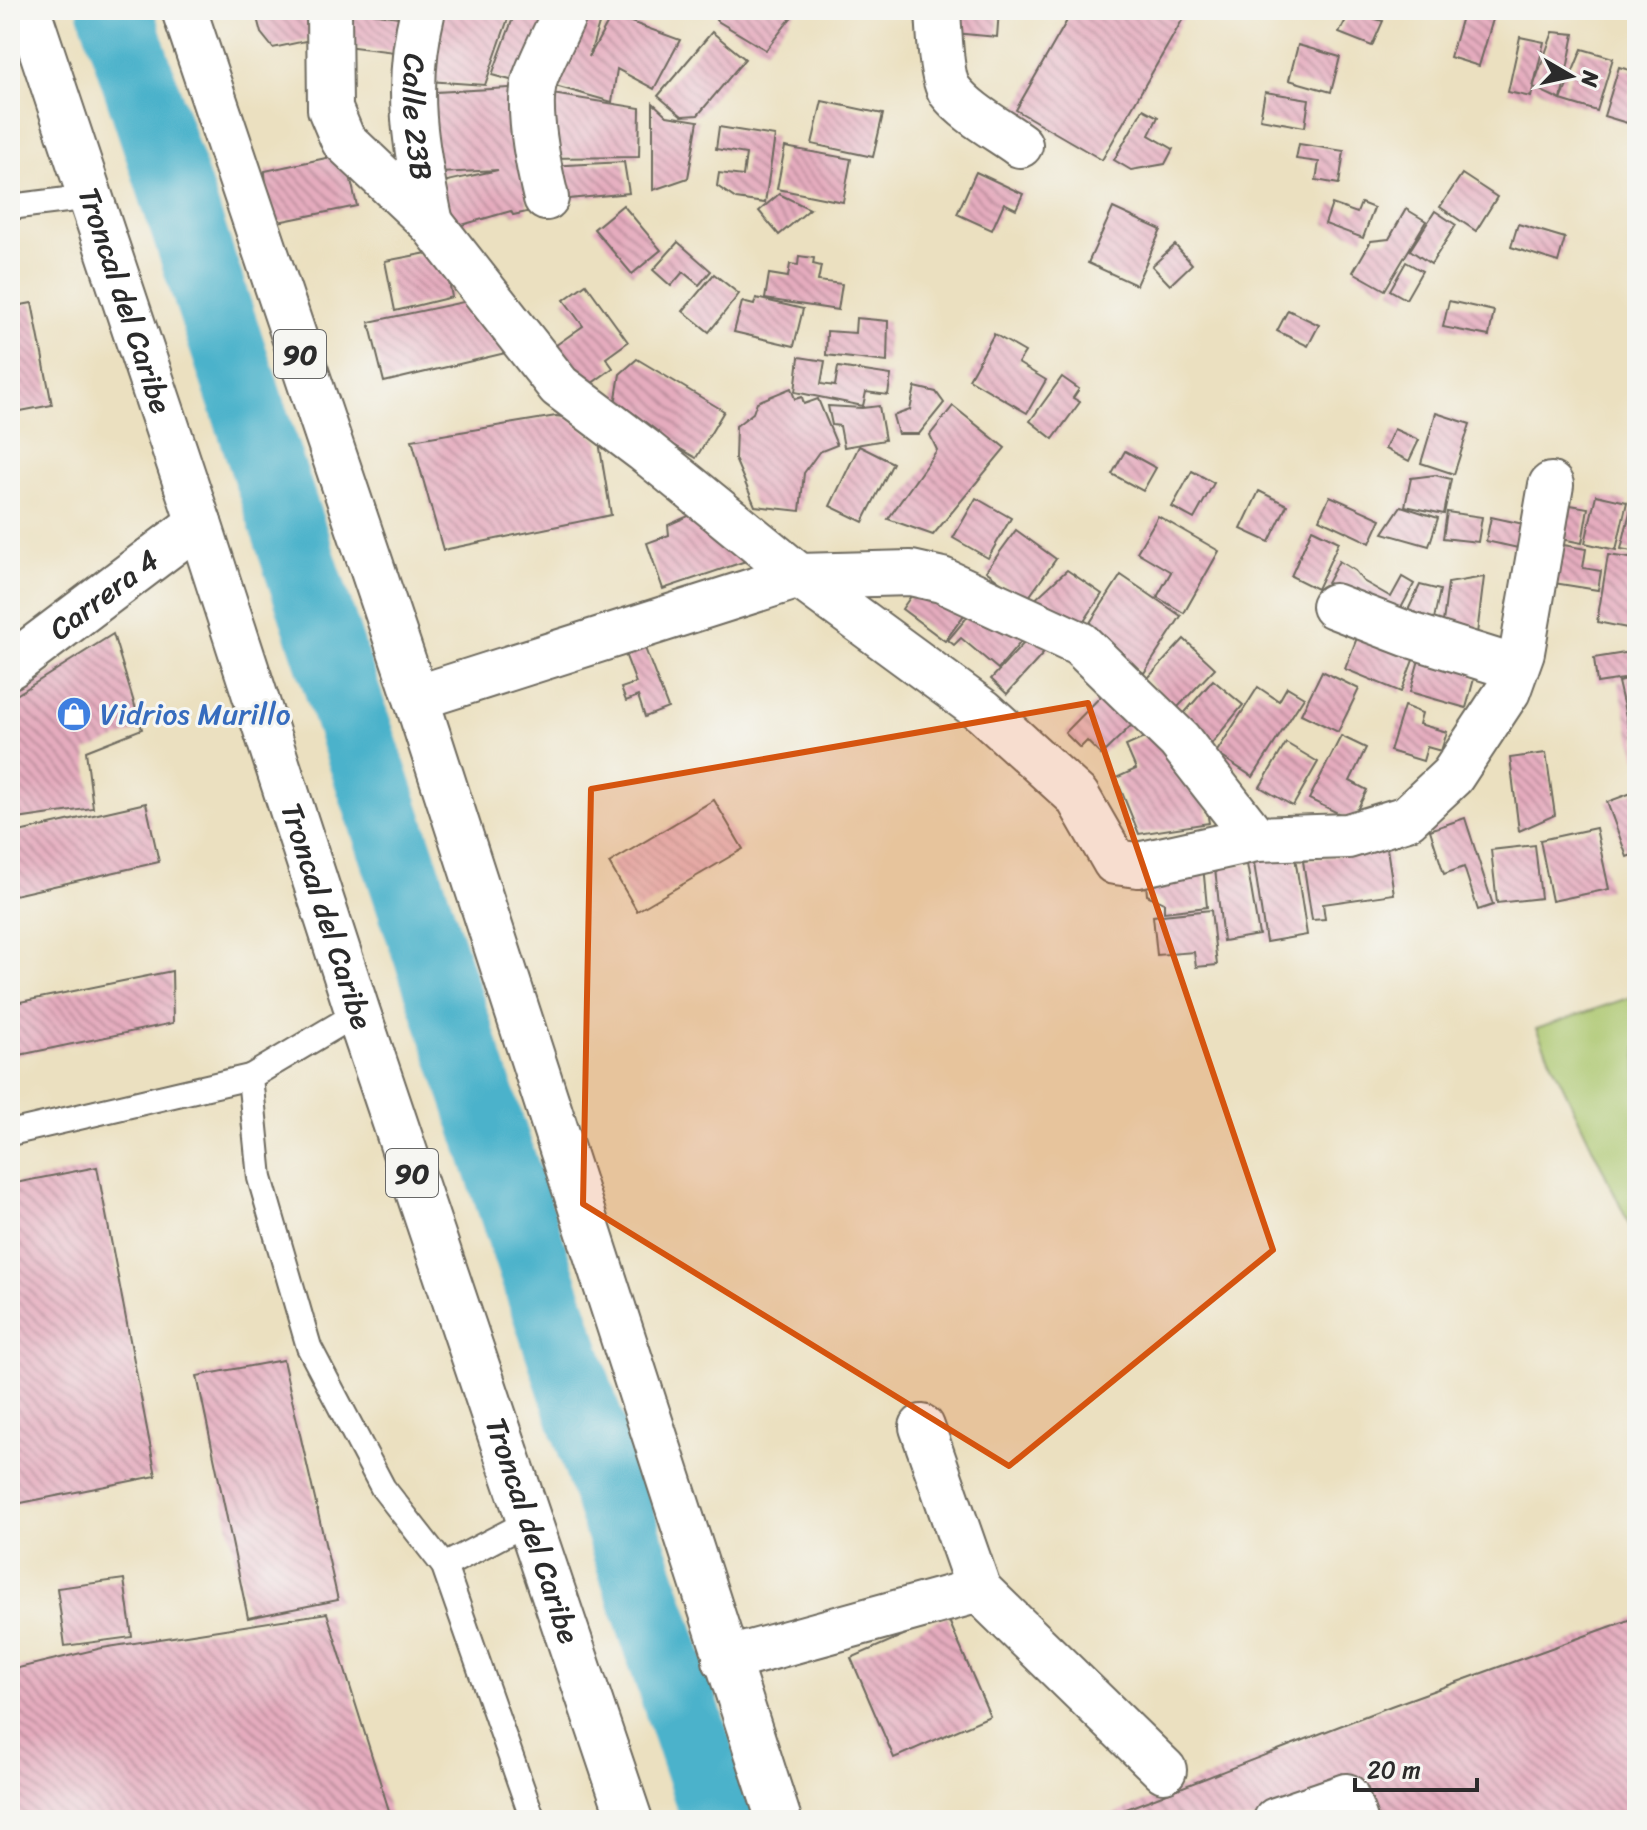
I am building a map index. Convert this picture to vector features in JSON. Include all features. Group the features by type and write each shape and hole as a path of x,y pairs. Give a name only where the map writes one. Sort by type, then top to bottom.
{"main road":[{"name":"Troncal del Caribe","path":"28,10 358,1013 630,1820"},
{"name":"90","path":"184,10 416,698 779,1820"},
{"path":"329,10 330,109 343,140 431,223 559,386 644,450 799,576 983,711 1077,796 1115,862 1138,865 1256,839 1348,836 1407,818 1452,776 1508,691 1522,652 1551,485"},
{"name":"Calle 23B","path":"423,10 411,92 415,144 431,223"},
{"path":"546,198 538,161 532,95 535,81 566,10"},
{"path":"938,10 939,42 948,89 1020,145"},
{"name":"Carrera 4","path":"10,666 199,523"},
{"path":"416,698 799,576 911,573 942,580 1080,644 1179,740 1256,839"},
{"path":"1334,606 1407,634 1516,668"},
{"path":"922,1427 979,1590 1164,1770"},
{"path":"725,1660 979,1590"},
{"path":"1276,1820 1346,1796 1355,1820"}],"lane":[{"path":"10,207 91,197"},
{"path":"10,1133 250,1077 358,1013"},
{"path":"250,1077 260,1178 309,1347 383,1488 444,1566 533,1820"},
{"path":"444,1566 530,1521"}],"highlighted area":[{"path":"1088,703 1273,1250 1009,1466 583,1204 591,789"}],"green space":[{"path":"1637,995 1637,1241 1536,1029"}],"building":[{"path":"255,10 323,10 324,37 273,48 261,33"},
{"path":"351,10 412,19 410,54 337,45"},
{"path":"427,10 511,10 485,85 414,80"},
{"path":"516,10 556,10 525,84 492,75"},
{"path":"578,10 594,10 602,14 589,57 612,15 680,40 654,89 617,69 612,102 548,84"},
{"path":"721,10 797,10 766,50 716,20"},
{"path":"945,10 999,10 997,37 943,32"},
{"path":"1073,10 1188,10 1102,160 1016,110"},
{"path":"1464,10 1494,16 1479,66 1450,57"},
{"path":"1350,12 1383,21 1372,46 1339,33"},
{"path":"712,32 745,59 698,115 682,116 658,96"},
{"path":"1553,32 1574,34 1561,100 1533,87"},
{"path":"1520,37 1544,42 1531,97 1508,92"},
{"path":"1298,45 1340,57 1331,92 1289,80"},
{"path":"1582,49 1613,58 1597,111 1561,100"},
{"path":"1619,67 1636,72 1629,97 1634,99 1627,123 1604,116"},
{"path":"527,87 527,212 513,215 511,211 444,230 438,183 498,170 421,174 417,93"},
{"path":"1265,92 1309,99 1305,127 1260,119"},
{"path":"546,93 640,108 639,157 543,158"},
{"path":"822,101 883,114 873,157 812,144"},
{"path":"653,103 667,116 698,121 688,178 653,190"},
{"path":"1143,109 1158,117 1149,135 1173,149 1165,164 1131,170 1114,160"},
{"path":"719,127 775,136 765,203 736,199 717,186 719,173 743,176 746,154 716,149"},
{"path":"1299,144 1344,151 1339,184 1316,180 1319,162 1296,159"},
{"path":"785,147 851,159 843,202 777,189"},
{"path":"345,154 357,206 268,224 265,171"},
{"path":"624,162 629,193 559,200 548,166"},
{"path":"976,172 1023,194 1016,209 1004,203 992,230 957,214"},
{"path":"1462,174 1497,197 1476,231 1440,207"},
{"path":"779,194 810,209 779,235 759,211"},
{"path":"1361,203 1374,208 1363,238 1325,224 1332,204 1357,213"},
{"path":"623,205 661,250 632,274 594,229"},
{"path":"1113,208 1161,230 1136,285 1088,263"},
{"path":"1406,209 1426,221 1385,290 1353,272 1371,241 1389,239"},
{"path":"1435,211 1456,225 1431,264 1410,250"},
{"path":"1518,224 1565,238 1558,262 1511,247"},
{"path":"678,242 711,271 699,285 683,272 671,286 653,270"},
{"path":"1175,245 1192,264 1170,285 1152,266"},
{"path":"443,250 452,297 395,311 385,261"},
{"path":"799,256 814,258 813,264 821,266 818,281 842,284 838,310 765,299 769,274 788,277 790,264 798,265"},
{"path":"1406,262 1422,271 1406,299 1390,290"},
{"path":"714,274 739,294 709,332 683,311"},
{"path":"586,284 628,342 606,358 613,368 581,391 552,348 583,326 564,300"},
{"path":"482,298 518,350 384,382 369,322"},
{"path":"756,298 803,309 794,346 734,332 742,302 754,305"},
{"path":"1449,301 1494,311 1489,336 1443,327"},
{"path":"32,303 52,405 10,413 10,307"},
{"path":"1288,310 1319,325 1308,346 1277,331"},
{"path":"856,318 888,321 887,362 826,355 827,331 855,333"},
{"path":"994,334 1025,352 1018,363 1046,380 1027,413 969,379"},
{"path":"799,357 825,361 821,384 835,386 838,367 891,375 888,395 866,392 863,406 795,392"},
{"path":"637,359 724,411 696,458 614,410 620,374"},
{"path":"1062,377 1079,389 1073,398 1080,402 1053,439 1030,421"},
{"path":"915,387 936,392 944,403 919,434 898,434 893,416 910,410"},
{"path":"791,388 795,399 802,397 804,404 818,399 837,445 819,452 804,473 800,511 755,506 735,459 736,426 753,413 757,402"},
{"path":"828,406 879,406 885,440 844,447 840,426 832,425"},
{"path":"953,406 1005,448 933,535 888,519 937,450 930,435"},
{"path":"1436,413 1470,424 1454,474 1421,463"},
{"path":"556,416 570,418 599,442 611,515 443,550 412,440"},
{"path":"1394,429 1419,440 1409,461 1385,449"},
{"path":"859,446 893,463 863,522 830,506"},
{"path":"1125,451 1156,468 1143,491 1112,474"},
{"path":"1192,471 1214,483 1194,519 1172,507"},
{"path":"1435,475 1451,479 1444,514 1405,506 1411,478"},
{"path":"1259,491 1287,505 1269,542 1241,529"},
{"path":"1596,495 1627,502 1616,550 1585,543"},
{"path":"1330,496 1381,519 1370,543 1319,519"},
{"path":"976,498 1011,518 988,558 953,538"},
{"path":"1553,502 1588,508 1582,543 1547,536"},
{"path":"1401,506 1438,518 1429,546 1383,533"},
{"path":"702,510 746,561 663,589 647,543 669,535 668,525"},
{"path":"1447,512 1482,517 1478,542 1443,538"},
{"path":"1630,512 1637,513 1637,552 1621,549"},
{"path":"1158,516 1219,551 1184,613 1157,597 1171,572 1137,552"},
{"path":"1491,517 1537,527 1532,551 1486,541"},
{"path":"1312,529 1339,542 1317,589 1291,576"},
{"path":"1016,530 1056,559 1026,601 986,571"},
{"path":"1547,542 1586,549 1583,568 1601,571 1598,590 1541,581"},
{"path":"1608,555 1637,559 1637,630 1597,622"},
{"path":"1339,561 1355,571 1363,581 1391,597 1402,577 1414,584 1393,623 1326,585"},
{"path":"1067,570 1102,594 1077,632 1031,603"},
{"path":"1121,575 1181,616 1144,673 1084,632"},
{"path":"1484,577 1477,634 1442,630 1448,583"},
{"path":"923,579 972,604 945,641 902,609"},
{"path":"1420,585 1440,590 1432,629 1402,623"},
{"path":"979,603 1030,631 998,669 961,638 954,645 948,640"},
{"path":"1360,630 1416,652 1401,692 1345,669"},
{"path":"1035,631 1051,645 1007,694 991,679"},
{"name":"Vidrios Murillo","path":"113,634 142,729 86,751 93,808 10,820 10,699"},
{"path":"1184,639 1215,668 1177,708 1147,679"},
{"path":"643,643 668,708 645,717 638,696 626,701 621,688 636,683 624,651"},
{"path":"1422,649 1478,664 1466,708 1410,692"},
{"path":"1637,651 1637,677 1597,683 1594,658"},
{"path":"1322,671 1359,689 1338,732 1301,714"},
{"path":"1637,677 1637,759 1636,759 1618,682"},
{"path":"1213,680 1243,705 1212,743 1181,717"},
{"path":"1110,687 1140,717 1101,755 1087,741 1080,748 1065,733"},
{"path":"1258,687 1279,701 1287,687 1304,697 1253,777 1216,753"},
{"path":"1404,706 1422,713 1419,724 1447,732 1441,751 1427,747 1423,761 1390,751"},
{"path":"1153,734 1201,773 1209,823 1139,834 1116,778 1136,769 1126,746"},
{"path":"1341,736 1366,748 1350,781 1367,790 1352,820 1309,799"},
{"path":"1286,743 1318,762 1293,806 1260,787"},
{"path":"1546,753 1555,815 1519,831 1510,758"},
{"path":"1637,791 1637,853 1627,857 1607,802"},
{"path":"714,800 743,849 637,911 609,863"},
{"path":"146,803 159,862 10,896 10,834"},
{"path":"1465,818 1493,905 1478,910 1464,867 1444,874 1430,830"},
{"path":"1596,828 1609,889 1552,901 1540,840"},
{"path":"1293,844 1307,935 1266,942 1252,850"},
{"path":"1535,845 1541,898 1497,903 1491,850"},
{"path":"1387,848 1394,894 1323,904 1325,919 1312,920 1303,861"},
{"path":"1202,855 1207,907 1164,912 1164,903 1147,895 1145,871"},
{"path":"1214,859 1230,867 1247,864 1259,935 1223,941"},
{"path":"1211,910 1217,965 1196,967 1194,952 1157,955 1153,916"},
{"path":"172,971 173,1023 10,1057 10,1004"},
{"path":"97,1167 156,1476 11,1505 10,1184"},
{"path":"283,1360 338,1600 248,1618 197,1376"},
{"path":"124,1579 132,1637 65,1646 57,1588"},
{"path":"327,1613 392,1820 10,1820 10,1670 102,1648"},
{"path":"947,1616 990,1716 894,1758 851,1658"},
{"path":"1637,1617 1637,1820 1098,1820 1391,1706"}],"waterway":[{"path":"115,10 719,1820"}],"place":[{"name":"Vidrios Murillo","path":"74,714"}]}
